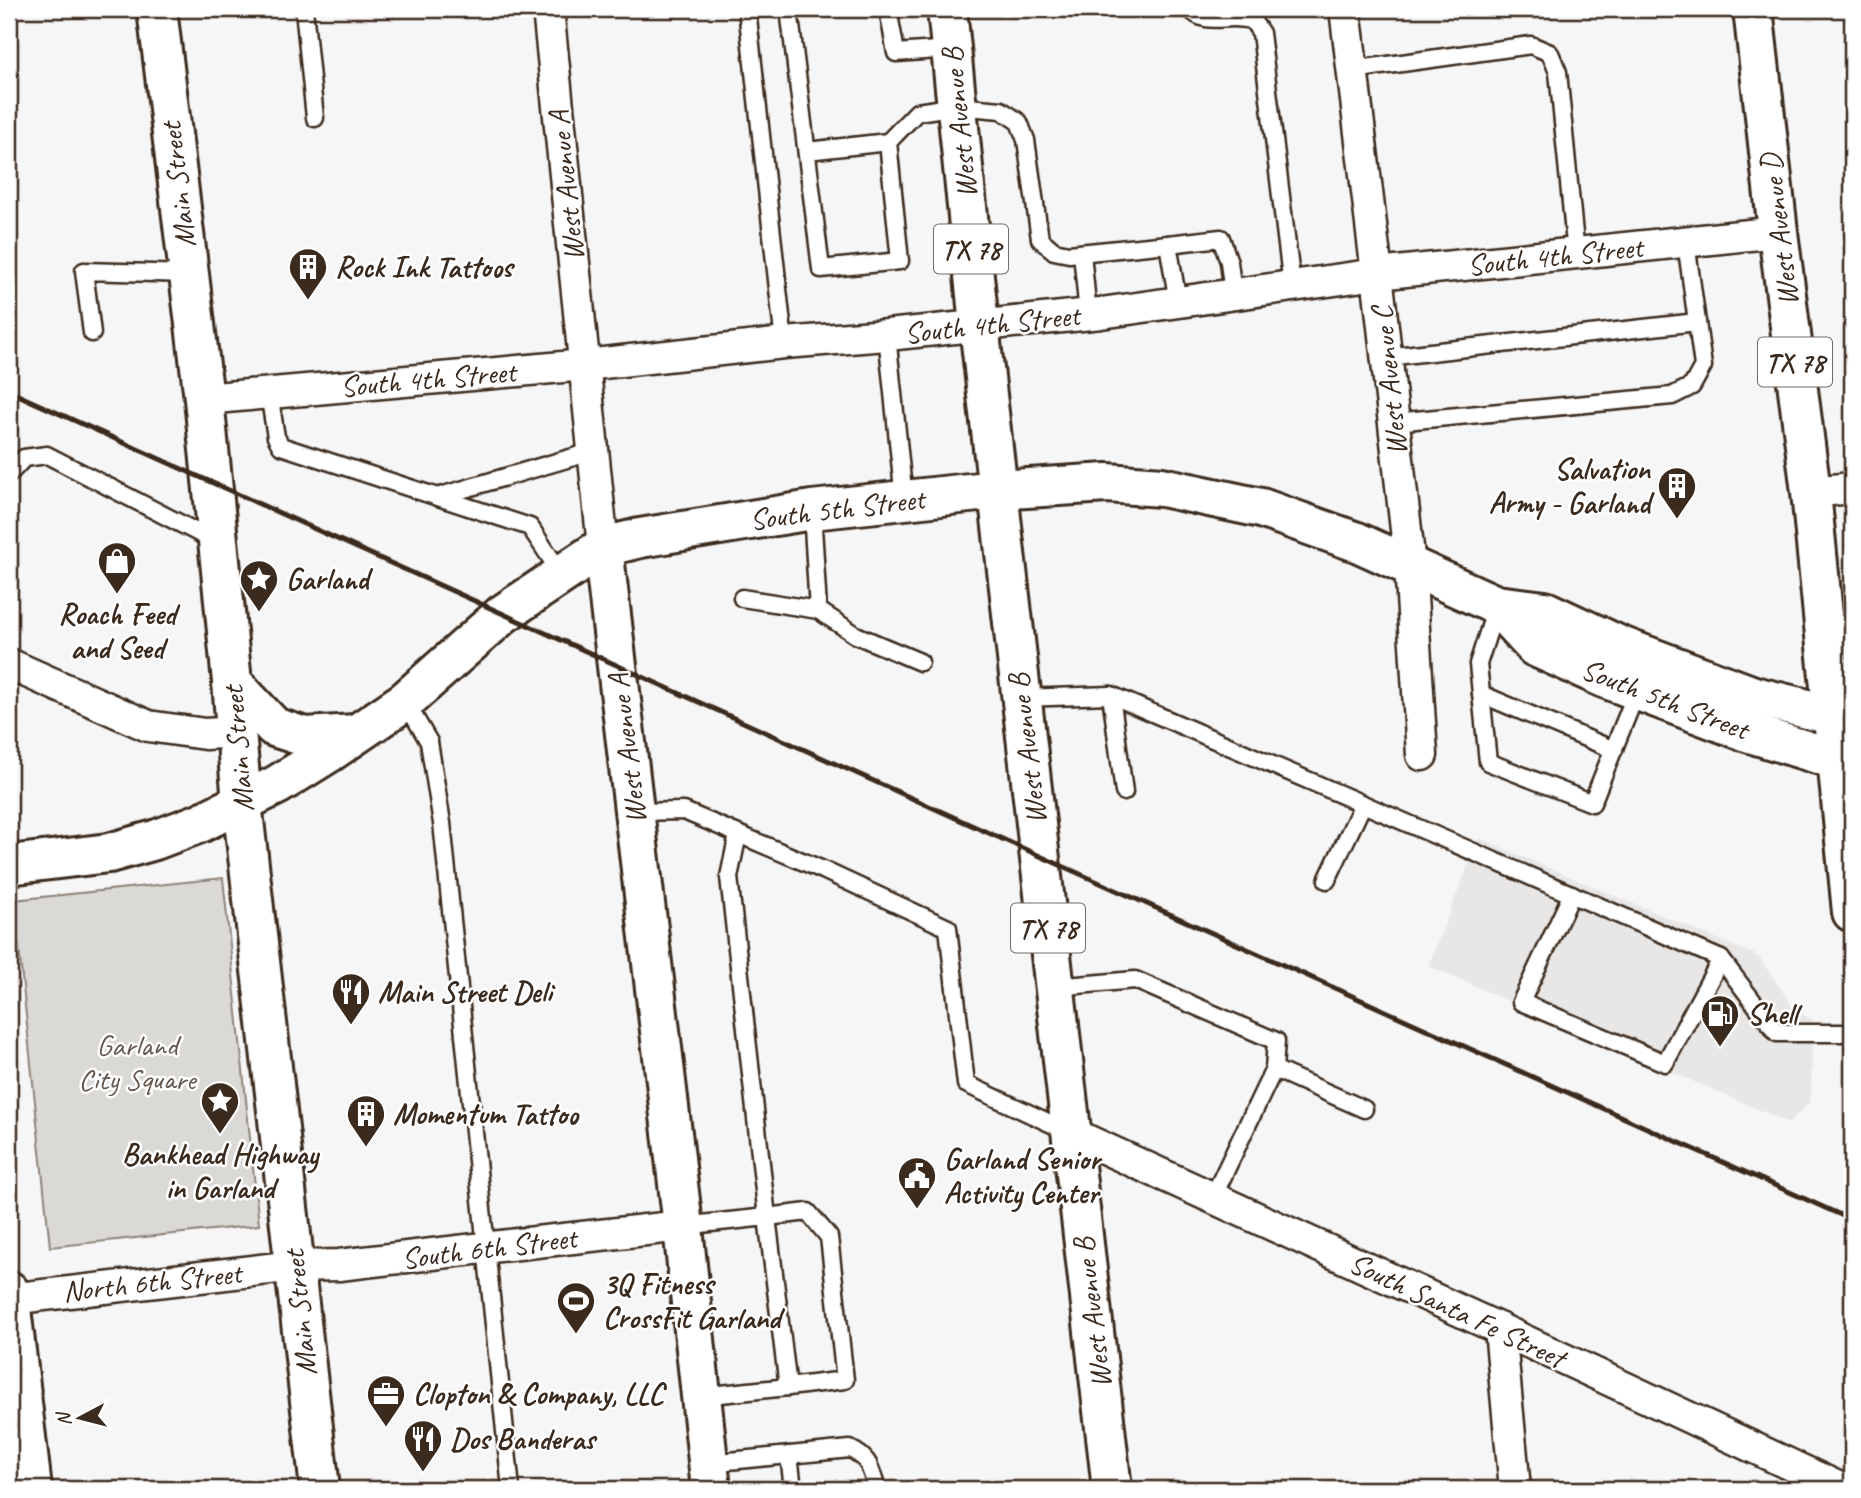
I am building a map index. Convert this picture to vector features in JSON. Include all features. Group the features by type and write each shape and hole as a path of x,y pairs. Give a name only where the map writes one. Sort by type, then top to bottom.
{"main road":[{"name":"Main Street","path":"157,9 204,399 242,803 320,1489"},
{"name":"West Avenue B","path":"947,9 997,490 1112,1489"},
{"name":"West Avenue D","path":"1753,9 1778,232 1842,716 1852,912"},
{"name":"South 5th Street","path":"9,865 109,853 155,840 200,823 278,785 405,701 503,614 603,547 646,536 812,509 997,490 1107,483 1162,487 1261,508 1357,542 1496,605 1545,611 1618,645 1754,696 1842,716"},
{"name":"West Avenue A","path":"603,547 709,1476"},
{"name":"South 5th Street","path":"1496,605 1535,647 1604,678 1744,731 1844,762"},
{"path":"232,682 274,727 304,737 358,733"},
{"path":"9,1291 32,1489"}],"street":[{"name":"West Avenue A","path":"548,9 603,547"},
{"name":"West Avenue C","path":"1345,9 1410,565 1422,755"},
{"name":"South 4th Street","path":"204,399 585,365 1088,314 1377,274 1778,232"},
{"path":"1811,492 1852,488"},
{"path":"9,664 148,726 205,734 237,732"},
{"name":"South Santa Fe Street","path":"1072,1133 1842,1489"},
{"name":"South 6th Street","path":"295,1266 339,1265 682,1226"},
{"name":"North 6th Street","path":"9,1299 295,1266"},
{"path":"1500,1329 1516,1489"}],"lane":[{"path":"304,9 315,118"},
{"path":"747,9 784,343"},
{"path":"789,9 821,269 900,261 888,142"},
{"path":"888,9 895,53 951,49"},
{"path":"1190,9 1207,20 1252,20 1261,33 1292,286"},
{"path":"1352,70 1531,46 1550,53 1558,72 1576,254"},
{"path":"807,151 888,142 917,112 957,107 1001,110 1019,122 1026,140 1040,239 1054,251 1082,253 1221,238 1229,262 1233,294"},
{"path":"1394,422 1672,396 1692,386 1703,366 1686,242"},
{"path":"1168,244 1178,302"},
{"path":"1082,253 1088,314"},
{"path":"92,333 84,271 189,274"},
{"path":"1387,357 1697,322"},
{"path":"887,335 904,499"},
{"path":"269,393 276,437 281,446 530,527 562,575"},
{"path":"437,497 594,451"},
{"path":"9,474 24,458 47,455 219,544"},
{"path":"812,509 818,610"},
{"path":"742,598 818,610 856,635 920,662"},
{"path":"1496,605 1478,664 1488,762 1592,803 1637,691"},
{"path":"1481,694 1614,750"},
{"path":"1111,695 1124,792"},
{"path":"1021,698 1111,695 1721,959 1777,1033 1852,1033"},
{"path":"405,701 429,743 442,823 510,1489"},
{"path":"1327,880 1363,804"},
{"path":"634,812 684,811 823,870 948,928 966,1084 1072,1133"},
{"path":"738,834 729,877 788,1387"},
{"path":"1572,894 1521,1002 1665,1063 1721,959"},
{"path":"1055,987 1135,980 1276,1041 1274,1069 1212,1199"},
{"path":"1274,1069 1364,1109"},
{"path":"682,1226 807,1212 830,1237 845,1380 701,1396"},
{"path":"709,1476 789,1455 850,1448 863,1455 870,1466 877,1489"},
{"path":"789,1455 793,1489"}],"shaded area":[{"path":"1479,838 1758,956 1794,1008 1813,1021 1811,1101 1789,1123 1428,966"}],"green space":[{"name":"Garland City Square","path":"223,878 259,1225 50,1247 14,900"}],"railway":[{"path":"9,391 1852,1220"}],"place":[{"name":"Rock Ink Tattoos","path":"308,301"},
{"name":"Salvation Army - Garland","path":"1677,520"},
{"name":"Roach Feed and Seed","path":"117,595"},
{"name":"Garland","path":"259,613"},
{"name":"Main Street Deli","path":"351,1026"},
{"name":"Shell","path":"1720,1048"},
{"name":"Bankhead Highway in Garland","path":"220,1135"},
{"name":"Momentum Tattoo","path":"366,1148"},
{"name":"Garland Senior Activity Center","path":"917,1210"},
{"name":"3Q Fitness CrossFit Garland","path":"576,1335"},
{"name":"Clopton & Company, LLC","path":"386,1428"},
{"name":"Dos Banderas","path":"423,1473"}]}
